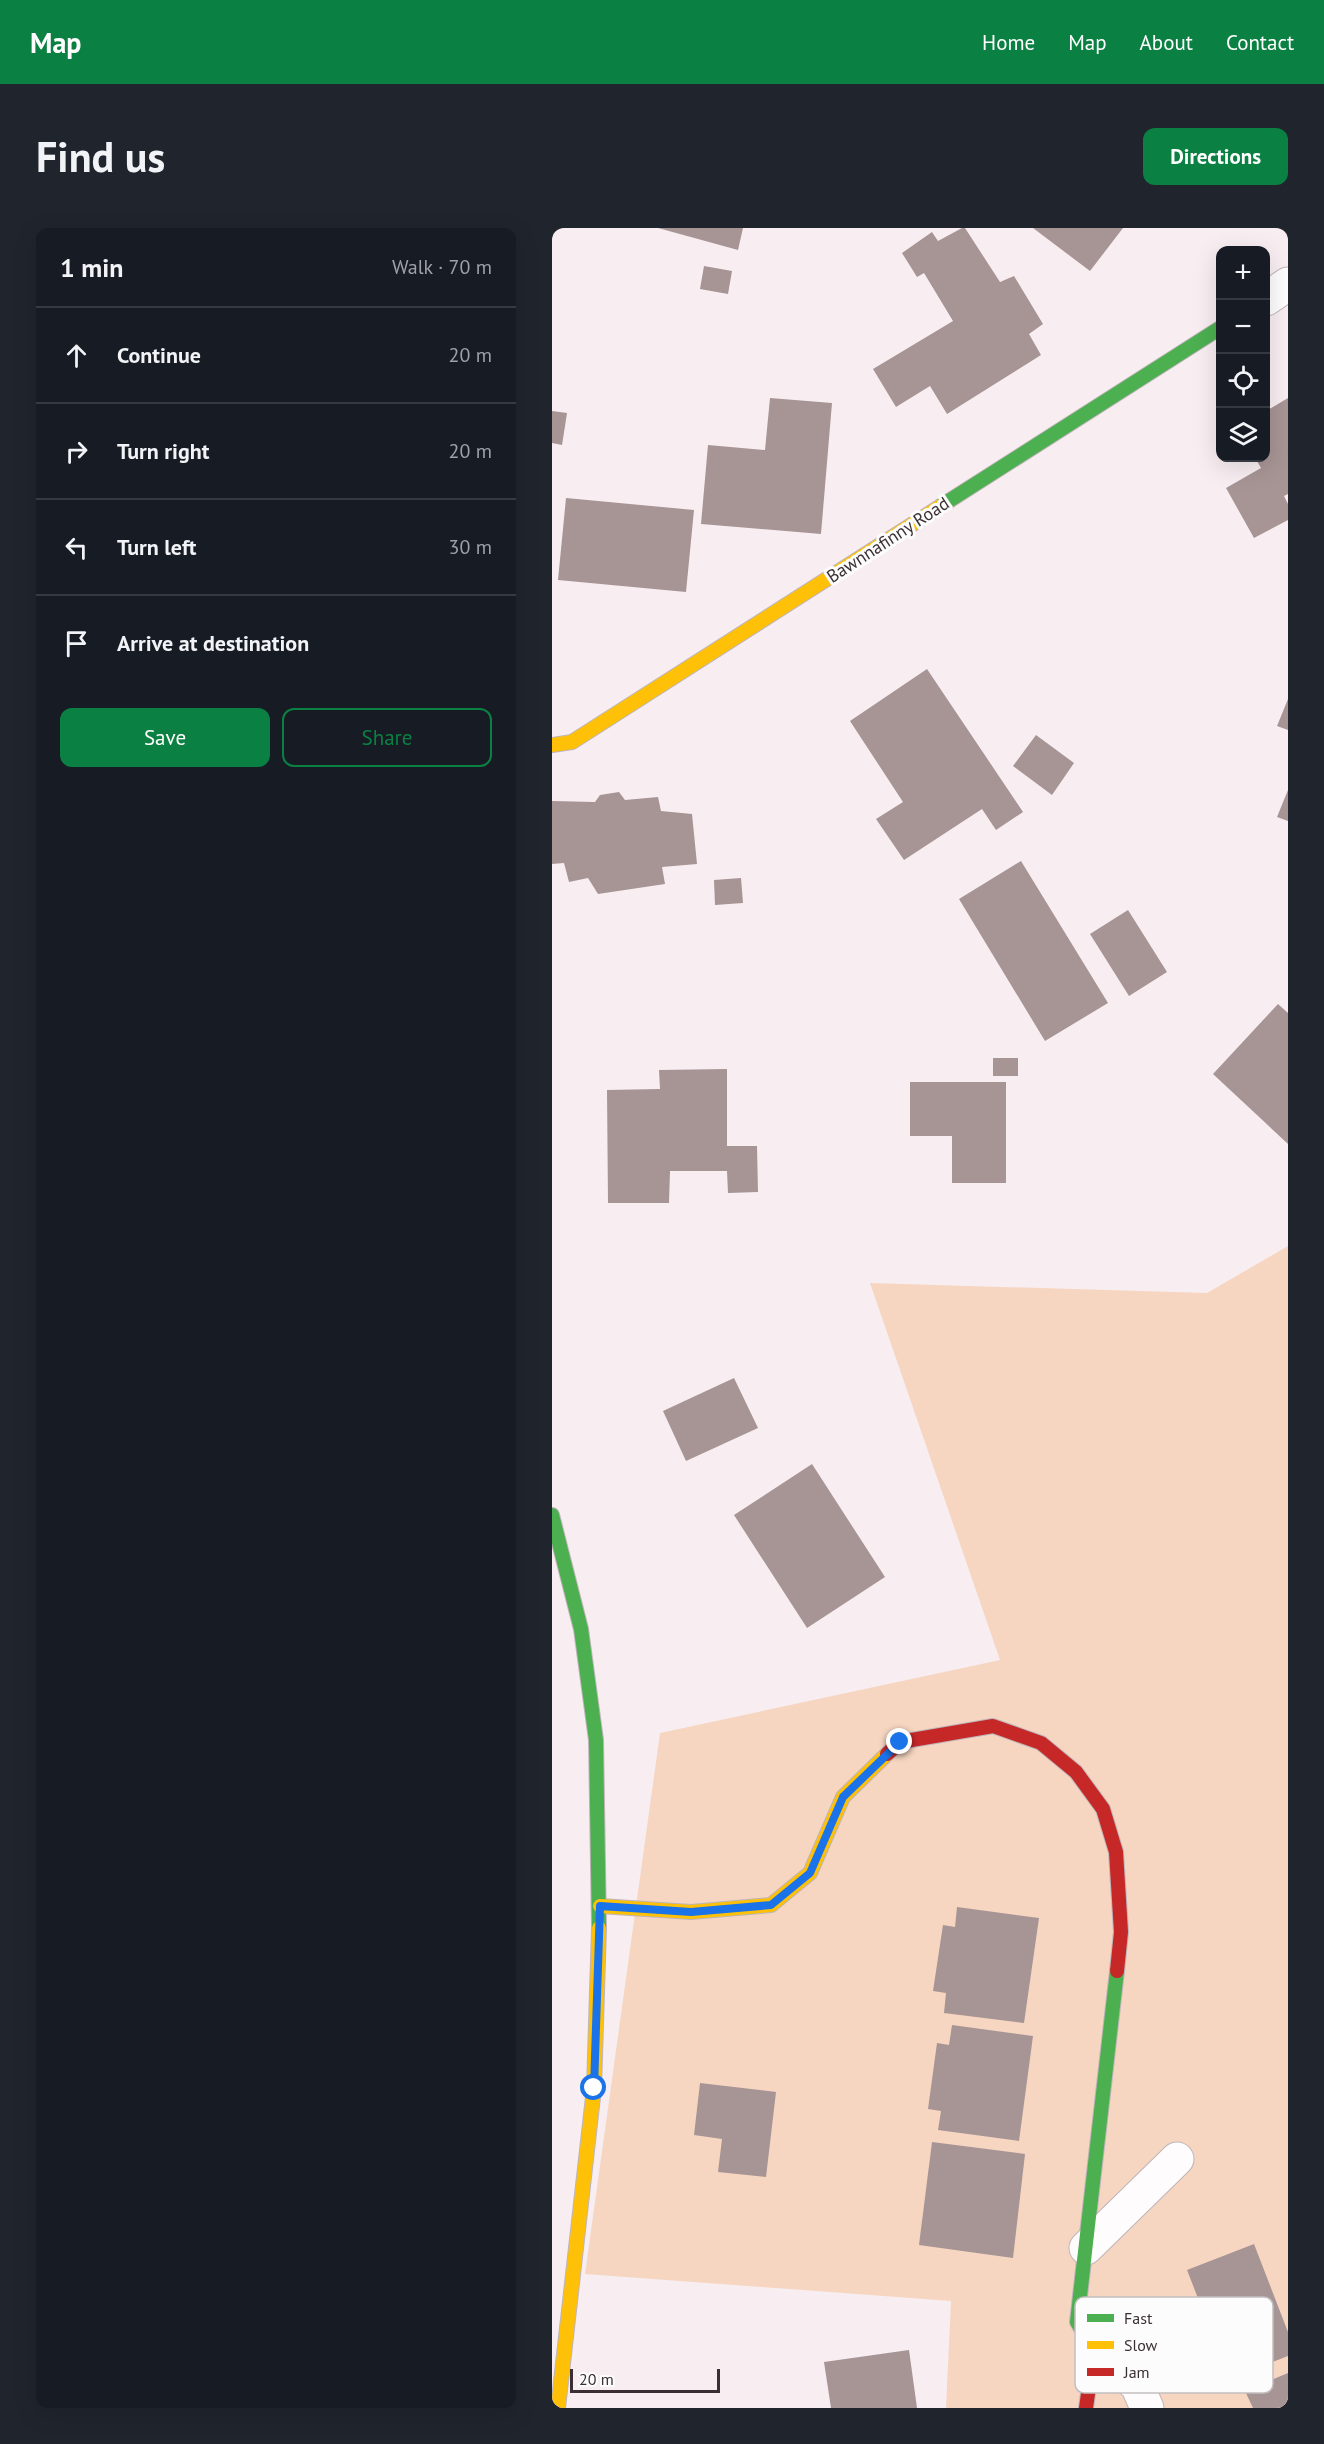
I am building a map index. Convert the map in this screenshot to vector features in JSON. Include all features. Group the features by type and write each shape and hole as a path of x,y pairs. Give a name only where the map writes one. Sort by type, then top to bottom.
{"street":[{"path":"1270,296 1288,284"},
{"name":"Bawnnafinny Road","path":"552,745 572,742 1216,331"},
{"path":"552,1515 581,1629 594,1729 600,1906 594,2088 557,2388"},
{"path":"600,1906 691,1912 771,1905 810,1873 843,1797 900,1742 993,1726 1041,1743 1076,1772 1103,1809 1116,1852 1121,1932 1080,2297"},
{"path":"1086,2248 1177,2159"},
{"path":"1086,2408 1088,2393"},
{"path":"1140,2393 1147,2408"}],"shaded area":[{"path":"1288,1246 1288,2408 946,2408 951,2301 585,2274 660,1733 1000,1660 870,1283 1207,1293"}],"building":[{"path":"658,228 743,228 738,250"},
{"path":"965,228 1000,282 1014,276 1043,324 1029,334 1041,355 947,414 930,386 896,407 873,369 953,321 924,273 917,277 902,253 932,232 938,241"},
{"path":"1033,228 1123,228 1090,271"},
{"path":"704,266 732,271 728,294 700,289"},
{"path":"770,398 832,403 821,534 701,524 708,445 765,450"},
{"path":"1288,398 1288,494 1284,496 1288,504 1288,520 1254,538 1226,488 1261,468 1257,462 1270,462 1270,409"},
{"path":"552,411 567,413 562,445 552,443"},
{"path":"566,498 694,510 686,592 558,580"},
{"path":"927,669 1023,812 996,830 982,809 904,860 876,819 903,802 850,721"},
{"path":"1288,699 1288,730 1277,726"},
{"path":"1036,735 1074,763 1052,795 1013,766"},
{"path":"1288,790 1288,821 1277,817"},
{"path":"619,792 625,800 658,797 661,811 692,814 697,864 662,867 665,884 598,894 588,878 569,882 564,863 552,864 552,801 595,802 600,795"},
{"path":"1021,861 1108,1003 1045,1041 959,899"},
{"path":"741,878 743,903 715,905 714,880"},
{"path":"1128,910 1167,972 1129,996 1090,934"},
{"path":"1278,1004 1288,1013 1288,1144 1213,1074"},
{"path":"993,1058 1018,1058 1018,1076 993,1076"},
{"path":"727,1069 727,1146 757,1146 758,1192 728,1193 727,1171 670,1171 669,1203 608,1203 607,1090 660,1089 659,1070"},
{"path":"910,1082 1006,1082 1006,1183 952,1183 952,1136 910,1136"},
{"path":"734,1378 758,1428 686,1461 663,1411"},
{"path":"812,1464 885,1577 807,1628 734,1515"},
{"path":"957,1907 1039,1918 1024,2023 944,2013 946,1993 933,1991 943,1925 955,1927"},
{"path":"952,2025 1033,2036 1019,2141 938,2130 941,2111 928,2109 937,2043 949,2045"},
{"path":"700,2083 776,2092 766,2177 718,2172 722,2139 694,2135"},
{"path":"932,2142 1025,2154 1013,2258 919,2245"},
{"path":"1254,2244 1288,2332 1288,2356 1273,2362 1273,2297 1198,2297 1187,2270"},
{"path":"909,2350 917,2408 831,2408 824,2362"},
{"path":"1288,2373 1288,2408 1253,2408 1246,2393 1273,2393 1273,2379"}],"traffic: fast":[{"path":"941,506 1216,331"},
{"path":"552,1515 581,1629 596,1740 599,1928"},
{"path":"1080,2297 1117,1971"}],"traffic: slow":[{"path":"552,745 572,742 941,506"},
{"path":"600,1906 691,1912 771,1905 810,1873 843,1797 887,1754"},
{"path":"558,2408 594,2088 599,1928"}],"traffic: jam":[{"path":"887,1754 900,1742 993,1726 1041,1743 1076,1772 1103,1809 1116,1852 1121,1932 1117,1971"},
{"path":"1086,2408 1088,2393"}],"route":[{"path":"594,2088 600,1906 691,1912 771,1905 810,1873 843,1797 900,1742"}]}
